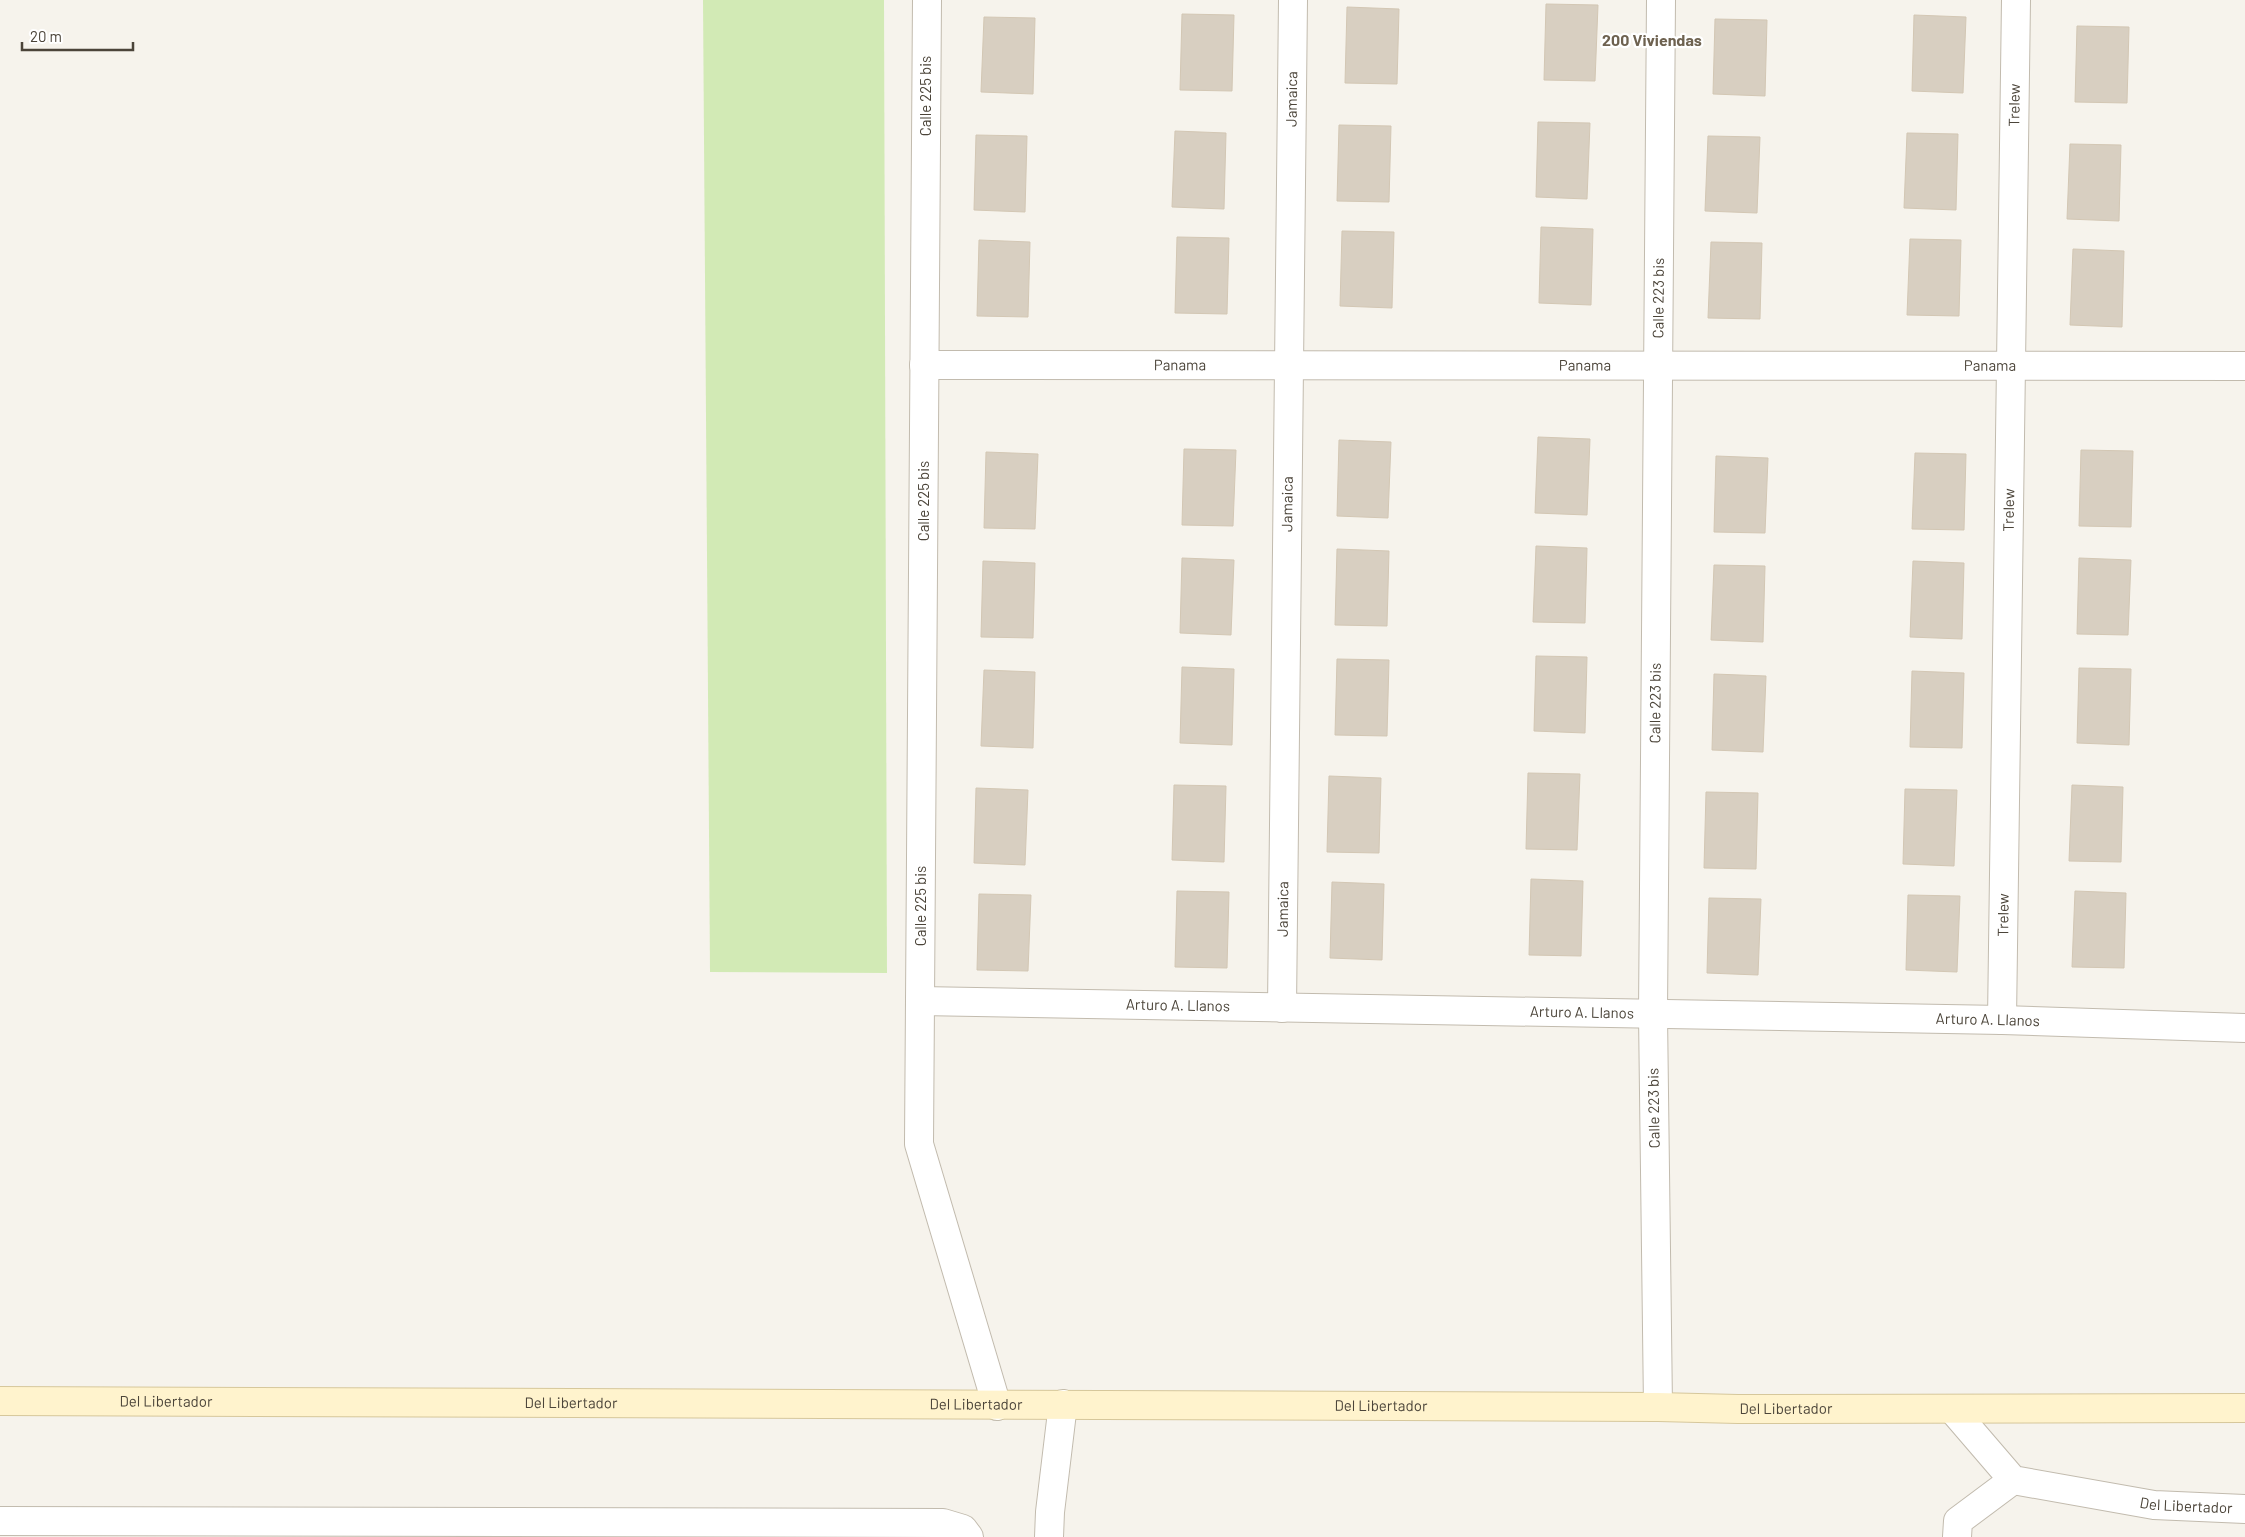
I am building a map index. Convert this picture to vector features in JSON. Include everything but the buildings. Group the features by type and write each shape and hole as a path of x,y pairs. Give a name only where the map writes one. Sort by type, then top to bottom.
{"street":[{"name":"Calle 225 bis","path":"927,0 919,1144 997,1406"},
{"name":"Jamaica","path":"1282,1008 1293,0"},
{"name":"Calle 223 bis","path":"1658,1407 1653,1014 1661,0"},
{"name":"Trelew","path":"2002,1020 2016,0"},
{"name":"Panama","path":"924,365 2245,366"},
{"name":"Arturo A. Llanos","path":"920,1001 2002,1020 2245,1028"},
{"name":"Del Libertador","path":"0,1400 997,1406 1063,1404 1658,1407 1738,1409 2245,1408"},
{"path":"1049,1537 1050,1512 1063,1404"},
{"path":"1952,1409 2012,1480 1958,1521 1957,1537"},
{"name":"Del Libertador","path":"2012,1480 2154,1505 2245,1509"},
{"path":"0,1521 943,1522 963,1529 969,1537"}],"green space":[{"path":"703,0 884,0 887,973 710,972"}],"district":[{"name":"200 Viviendas","path":"1652,40"}]}
